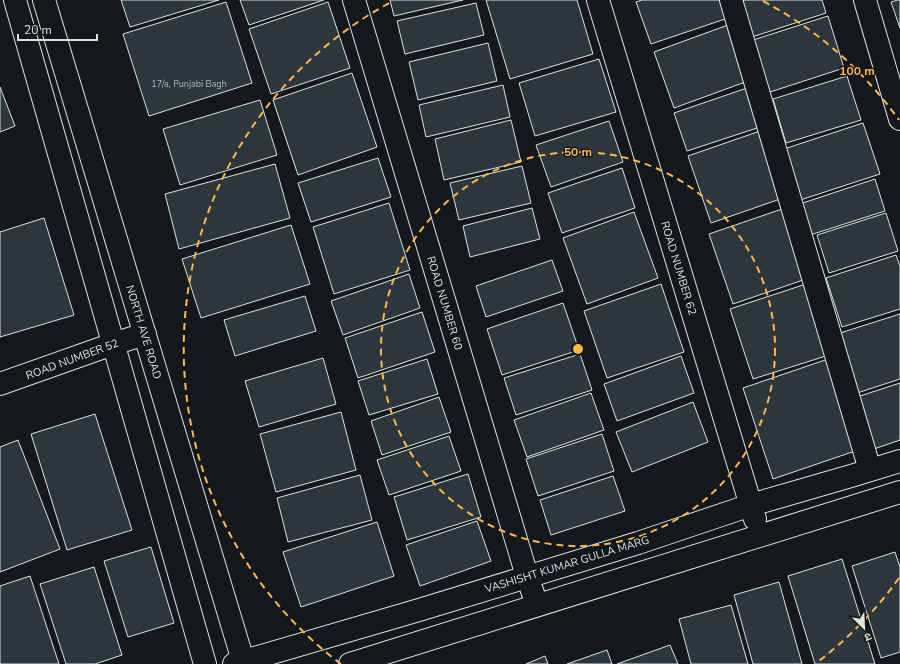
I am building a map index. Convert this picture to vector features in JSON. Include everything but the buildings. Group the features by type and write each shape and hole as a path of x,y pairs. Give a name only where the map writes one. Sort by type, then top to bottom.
{"street":[{"path":"15,0 205,664"},
{"name":"NORTH AVE ROAD","path":"44,0 145,334 240,663"},
{"name":"ROAD NUMBER 60","path":"354,0 537,606"},
{"name":"ROAD NUMBER 62","path":"598,0 760,535"},
{"path":"731,0 870,470"},
{"path":"865,0 900,119"},
{"name":"ROAD NUMBER 52","path":"0,384 145,334"},
{"name":"VASHISHT KUMAR GULLA MARG","path":"240,663 638,543 751,505 900,461"},
{"path":"350,664 900,492"}]}
